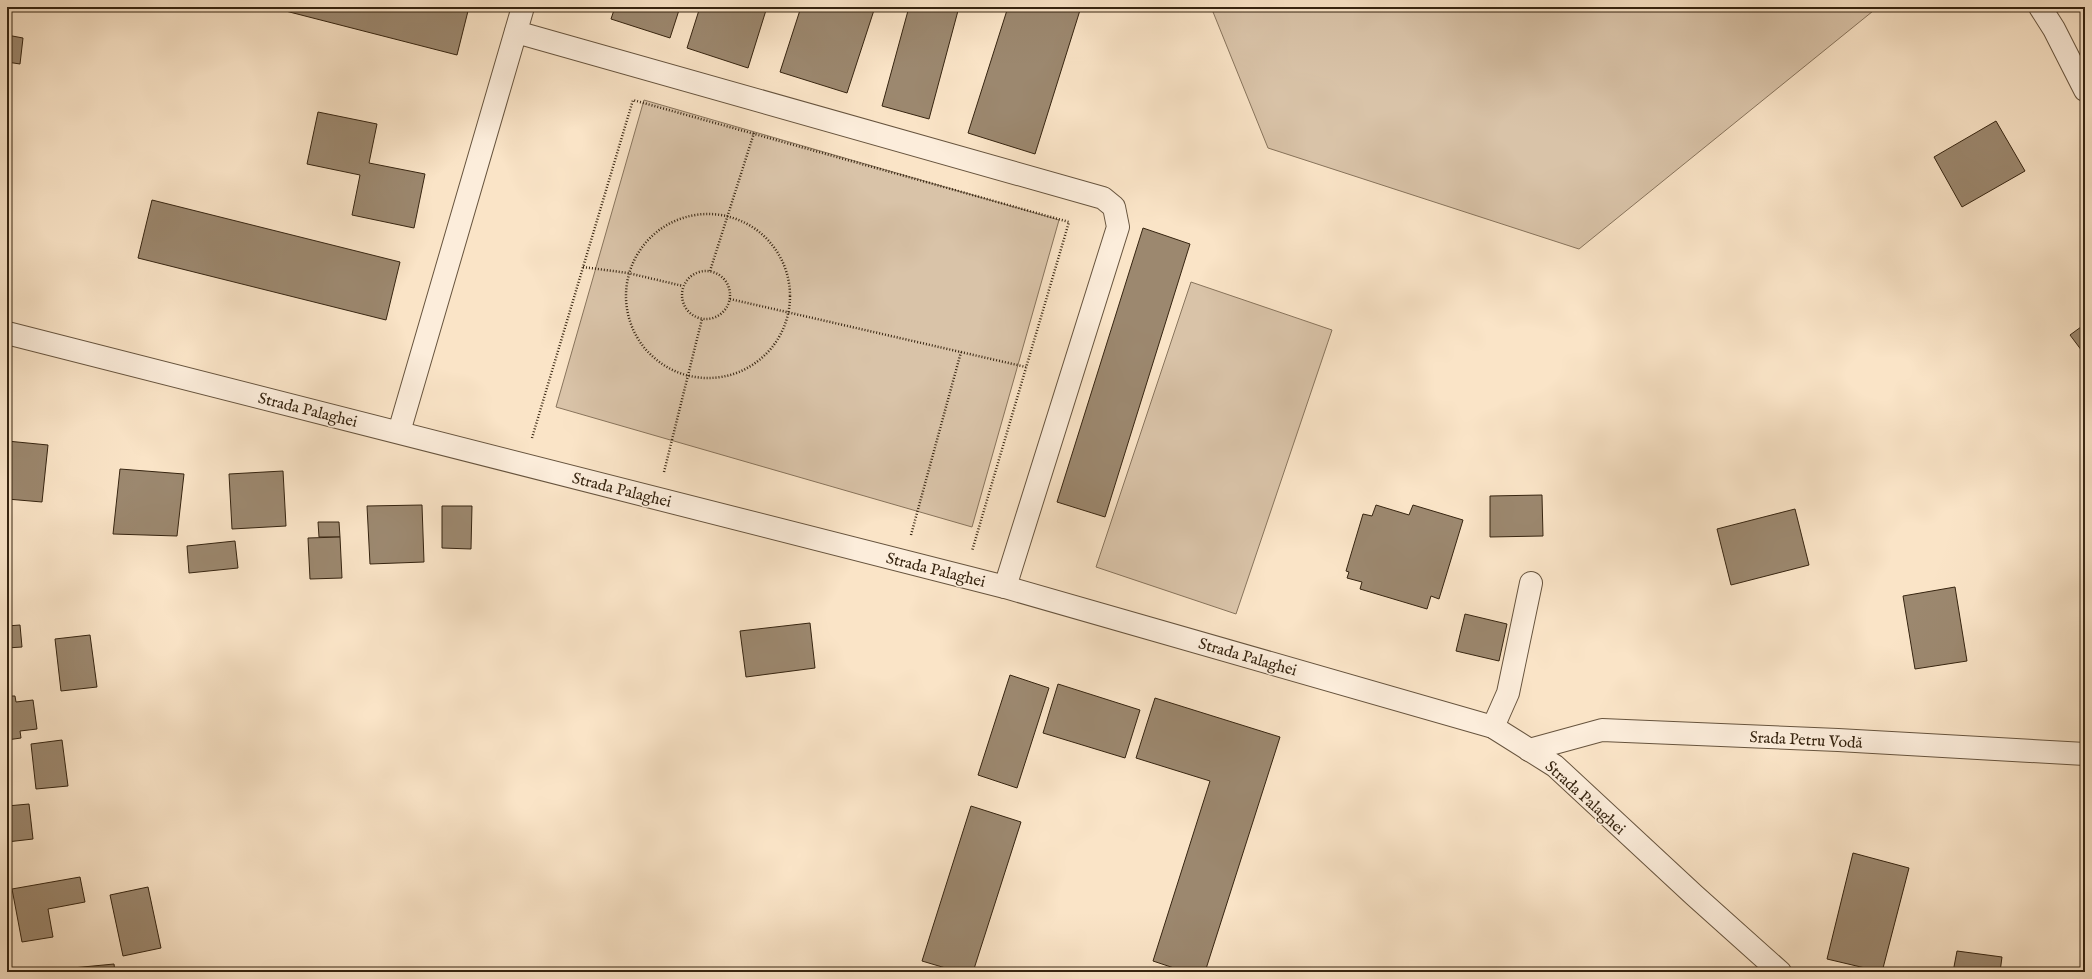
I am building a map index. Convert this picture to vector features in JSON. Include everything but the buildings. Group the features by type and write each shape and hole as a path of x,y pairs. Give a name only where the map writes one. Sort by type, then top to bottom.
{"street":[{"path":"399,432 523,7"},
{"path":"2040,7 2085,90"},
{"path":"516,32 1103,198 1114,207 1118,227 1005,587"},
{"name":"Strada Palaghei","path":"7,333 965,576 1493,727 1555,766 1694,895 1780,972"},
{"path":"1493,727 1508,694 1531,583"},
{"name":"Srada Petru Vodă","path":"1529,750 1602,730 1830,740 2085,754"}],"path":[{"path":"524,464 633,100 1069,222 965,576"},
{"path":"710,271 754,133"},
{"path":"707,212 727,216 734,217 757,229 775,246 787,269 791,294 788,319 777,342 760,361 738,373 714,379 688,376 664,366 644,348 630,326 625,299 628,273 640,249 658,230 681,217 707,212"},
{"path":"583,267 628,273 683,286"},
{"path":"701,270 710,271 724,277 728,284 730,299 724,312 710,319 702,319 687,310 681,295 683,286 687,279 701,270"},
{"path":"730,299 1026,367"},
{"path":"657,498 702,319"},
{"path":"904,561 962,352"}],"shaded area":[{"path":"1211,7 1878,7 1579,249 1268,148"},
{"path":"644,100 1059,220 972,527 556,407"},
{"path":"1191,282 1332,330 1236,614 1096,567"}]}
